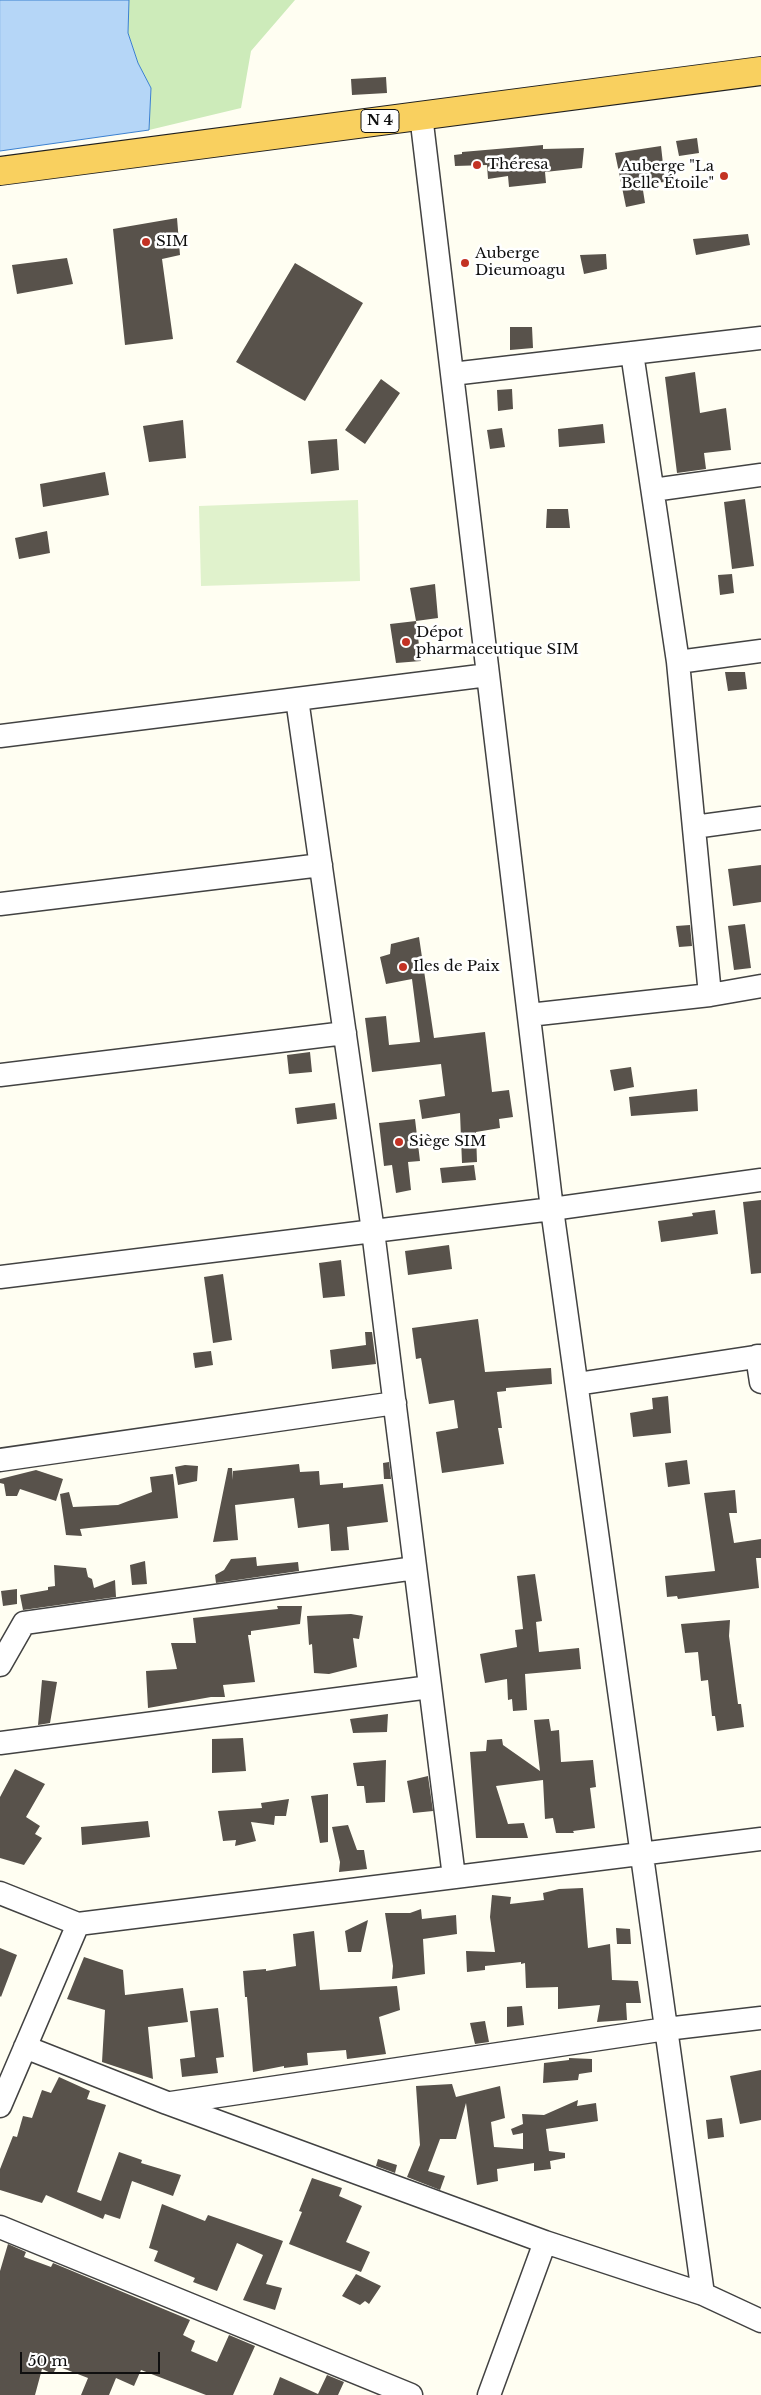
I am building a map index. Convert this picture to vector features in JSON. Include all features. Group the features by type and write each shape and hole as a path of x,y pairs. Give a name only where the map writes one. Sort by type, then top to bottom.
{"highway":[{"name":"N 4","path":"0,171 761,71"}],"street":[{"path":"421,115 552,1209 703,2294"},
{"path":"452,374 761,338"},
{"path":"632,353 678,662 710,995"},
{"path":"653,490 761,476"},
{"path":"678,662 761,651"},
{"path":"0,736 488,675"},
{"path":"297,699 373,1231 454,1877"},
{"path":"694,827 761,818"},
{"path":"0,904 321,865"},
{"path":"529,1015 710,995 761,986"},
{"path":"0,1075 345,1033"},
{"path":"0,1277 552,1209 761,1180"},
{"path":"577,1384 759,1356 761,1382"},
{"path":"0,1460 395,1403"},
{"path":"0,1665 24,1623 416,1568"},
{"path":"0,1743 430,1687"},
{"path":"0,1893 78,1924 761,1839"},
{"path":"0,2106 78,1924"},
{"path":"167,2103 666,2029 761,2018"},
{"path":"25,2047 167,2103 545,2242 703,2294 761,2321"},
{"path":"0,2226 411,2395"},
{"path":"489,2395 545,2242"}],"green space":[{"path":"129,0 295,0 251,51 241,108 149,130 151,88 138,63 128,33"},
{"path":"358,500 360,581 201,586 199,506"}],"water":[{"path":"0,0 129,0 128,33 138,63 151,88 149,130 0,151"}],"building":[{"path":"386,77 387,93 352,95 351,79"},
{"path":"697,138 699,153 679,156 676,141"},
{"path":"543,145 543,149 584,148 582,168 545,172 546,183 509,187 508,176 488,179 487,165 455,166 454,155 462,154 462,152"},
{"path":"661,146 665,182 642,184 645,203 626,207 615,153"},
{"path":"177,218 180,255 162,259 173,339 125,345 113,229"},
{"path":"748,234 750,245 696,255 693,239"},
{"path":"606,254 607,269 584,274 580,255"},
{"path":"67,258 73,284 17,294 12,265"},
{"path":"295,263 363,303 305,401 236,362"},
{"path":"510,327 532,327 533,348 510,350"},
{"path":"695,372 700,413 726,408 731,450 704,453 706,469 677,473 665,377"},
{"path":"381,379 400,393 365,444 345,430"},
{"path":"512,389 513,409 498,411 497,390"},
{"path":"183,420 186,458 149,462 143,426"},
{"path":"603,424 605,443 559,447 558,429"},
{"path":"502,428 505,447 490,449 487,430"},
{"path":"337,439 339,470 311,474 308,441"},
{"path":"105,472 109,495 43,507 40,484"},
{"path":"745,499 754,566 732,569 724,502"},
{"path":"547,509 568,509 570,528 546,528"},
{"path":"47,531 50,553 19,559 15,538"},
{"path":"732,574 734,593 720,595 718,575"},
{"path":"435,584 438,618 416,621 410,588"},
{"name":"Dépot pharmaceutique SIM","path":"416,621 421,661 396,663 390,624"},
{"path":"725,672 745,672 747,689 728,691"},
{"path":"761,865 761,902 733,906 728,869"},
{"path":"745,924 751,968 734,970 728,926"},
{"path":"690,925 692,946 679,947 676,926"},
{"path":"419,937 434,1038 485,1032 492,1092 509,1090 513,1117 499,1119 500,1128 476,1132 477,1162 462,1163 460,1113 422,1119 419,1100 445,1096 441,1064 372,1072 365,1018 386,1016 389,1045 420,1042 412,979 386,984 380,957 390,954 391,944"},
{"path":"310,1052 312,1072 289,1074 287,1055"},
{"path":"631,1067 634,1087 614,1091 610,1070"},
{"path":"697,1089 698,1111 631,1116 629,1097"},
{"path":"335,1103 337,1119 297,1124 295,1108"},
{"name":"Siège SIM","path":"415,1119 420,1161 408,1162 411,1190 396,1193 392,1165 384,1166 379,1123"},
{"path":"474,1165 476,1180 442,1183 440,1168"},
{"path":"761,1200 761,1273 751,1274 743,1202"},
{"path":"715,1210 718,1234 661,1242 658,1221 693,1216 692,1213"},
{"path":"449,1245 452,1269 408,1275 405,1251"},
{"path":"341,1260 345,1296 323,1298 319,1263"},
{"path":"223,1274 232,1340 213,1343 204,1277"},
{"path":"478,1319 485,1372 551,1368 552,1384 506,1388 506,1391 497,1392 502,1428 498,1428 504,1464 442,1473 436,1432 458,1428 454,1400 429,1404 421,1358 416,1359 412,1328"},
{"path":"365,1332 372,1332 376,1364 332,1369 330,1350 366,1345"},
{"path":"211,1351 213,1365 195,1368 193,1353"},
{"path":"668,1396 671,1433 633,1437 630,1413 653,1409 652,1398"},
{"path":"687,1460 690,1484 668,1487 665,1463"},
{"path":"389,1462 391,1479 384,1479 383,1463"},
{"path":"299,1464 300,1472 319,1471 320,1485 343,1483 343,1488 383,1484 388,1522 347,1527 349,1550 331,1551 329,1524 298,1528 294,1498 235,1505 238,1540 213,1542 228,1468 232,1468 233,1480 233,1471"},
{"path":"185,1465 198,1466 197,1481 178,1485 175,1467"},
{"path":"36,1470 63,1479 56,1501 20,1489 17,1496 6,1496 4,1484 0,1483 0,1479"},
{"path":"173,1474 178,1518 80,1529 82,1536 66,1535 60,1494 69,1492 73,1507 118,1505 152,1492 150,1477"},
{"path":"735,1490 737,1513 729,1513 734,1543 761,1539 761,1558 756,1558 759,1588 678,1599 677,1596 667,1597 665,1576 715,1571 704,1493"},
{"path":"256,1557 257,1566 298,1562 299,1571 216,1583 215,1575 224,1570 231,1559"},
{"path":"145,1561 147,1584 132,1585 130,1565"},
{"path":"54,1565 86,1568 94,1588 115,1580 116,1597 23,1610 20,1595 48,1590 48,1587 55,1586"},
{"path":"535,1574 542,1621 536,1622 539,1652 579,1648 581,1669 525,1674 527,1710 513,1711 512,1699 508,1700 507,1679 485,1683 480,1654 517,1647 515,1630 523,1629 517,1576"},
{"path":"17,1589 17,1604 3,1606 1,1591"},
{"path":"277,1606 302,1606 300,1624 251,1631 251,1635 248,1635 255,1682 223,1685 225,1697 211,1697 148,1708 146,1671 177,1669 171,1643 196,1643 193,1618 278,1609"},
{"path":"351,1614 363,1616 359,1639 353,1638 357,1667 329,1674 314,1673 312,1644 309,1645 307,1616"},
{"path":"730,1620 729,1636 738,1704 741,1704 744,1727 717,1731 715,1716 712,1716 708,1680 701,1681 698,1652 685,1653 681,1624"},
{"path":"42,1680 57,1682 50,1723 38,1725"},
{"path":"388,1714 387,1732 353,1733 350,1719"},
{"path":"549,1719 551,1731 559,1730 561,1762 593,1760 596,1787 590,1788 595,1828 573,1831 574,1833 556,1833 553,1818 545,1819 543,1780 496,1786 508,1824 524,1823 528,1838 476,1838 470,1752 486,1751 487,1740 502,1739 503,1745 540,1771 534,1720"},
{"path":"243,1738 246,1771 212,1773 212,1739"},
{"path":"386,1760 385,1802 366,1803 364,1786 357,1786 353,1763"},
{"path":"15,1769 45,1784 26,1817 40,1826 35,1834 42,1838 24,1865 0,1858 0,1797"},
{"path":"428,1776 433,1811 413,1813 407,1781"},
{"path":"328,1794 328,1842 320,1843 311,1796"},
{"path":"289,1799 286,1816 275,1816 274,1825 251,1822 256,1841 235,1846 236,1840 223,1841 218,1811 262,1808 261,1803"},
{"path":"148,1821 150,1837 82,1845 81,1827"},
{"path":"348,1825 357,1850 364,1850 367,1869 339,1872 340,1862 332,1827"},
{"path":"583,1888 588,1948 610,1944 612,1980 638,1981 641,2003 626,2003 627,2020 597,2022 600,2005 558,2009 558,1987 526,1988 525,1963 485,1966 485,1970 467,1972 466,1951 495,1952 490,1917 492,1895 511,1897 510,1904 544,1900 543,1893 559,1889"},
{"path":"421,1909 422,1919 456,1915 457,1934 423,1939 425,1974 392,1979 393,1966 385,1913 410,1913"},
{"path":"368,1920 361,1952 348,1952 345,1931"},
{"path":"616,1928 630,1929 631,1944 617,1944"},
{"path":"314,1931 320,1990 397,1986 400,2010 379,2017 386,2054 347,2059 346,2050 307,2053 308,2065 284,2068 284,2066 253,2072 243,1971 266,1969 266,1971 296,1966 293,1934"},
{"path":"0,1948 17,1955 1,1997 0,1996"},
{"path":"84,1957 123,1970 125,1995 183,1988 188,2022 148,2027 153,2079 102,2062 105,2010 67,1999"},
{"path":"522,2006 524,2025 507,2027 507,2007"},
{"path":"218,2008 224,2057 216,2058 218,2073 182,2077 180,2059 195,2057 190,2011"},
{"path":"485,2021 489,2042 475,2044 470,2023"},
{"path":"569,2058 592,2059 592,2072 579,2074 578,2080 543,2083 544,2063 569,2060"},
{"path":"761,2070 761,2120 740,2124 730,2076"},
{"path":"59,2077 90,2091 87,2099 106,2105 77,2192 101,2201 119,2152 142,2160 141,2163 181,2175 173,2196 132,2181 120,2219 105,2214 103,2219 46,2195 42,2203 0,2190 0,2169 13,2136 17,2137 23,2116 32,2118 42,2090 51,2093"},
{"path":"452,2084 456,2097 500,2086 505,2118 491,2122 494,2147 523,2149 523,2133 513,2135 511,2129 523,2124 522,2114 544,2115 578,2100 577,2106 596,2103 598,2121 546,2129 549,2151 565,2153 565,2158 550,2161 551,2169 534,2171 534,2163 497,2169 498,2181 477,2185 466,2103 456,2139 440,2139 428,2171 445,2176 440,2190 407,2177 420,2145 416,2086"},
{"path":"722,2118 724,2137 708,2139 706,2120"},
{"path":"378,2159 397,2165 395,2173 376,2166"},
{"path":"312,2178 342,2188 339,2196 362,2206 346,2242 370,2252 361,2272 289,2244 302,2212 299,2211"},
{"path":"162,2204 205,2221 208,2215 283,2241 266,2284 282,2288 275,2310 243,2300 263,2255 237,2243 217,2291 193,2282 195,2278 154,2261 158,2251 149,2248"},
{"path":"8,2244 26,2252 24,2257 51,2267 53,2263 190,2320 183,2335 195,2341 191,2351 217,2362 229,2335 255,2346 233,2395 206,2395 141,2370 134,2386 116,2378 109,2395 81,2395 88,2378 57,2366 53,2374 42,2369 35,2395 0,2395 0,2271"},
{"path":"356,2274 381,2286 369,2304 365,2301 360,2305 342,2296"},
{"path":"327,2375 344,2382 338,2395 273,2395 280,2377 318,2394"}],"place":[{"name":"Théresa","path":"477,165"},
{"name":"Auberge \"La Belle Étoile\"","path":"724,176"},
{"name":"SIM","path":"146,242"},
{"name":"Auberge Dieumoagu","path":"465,263"},
{"name":"Dépot pharmaceutique SIM","path":"406,642"},
{"name":"Iles de Paix","path":"403,967"},
{"name":"Siège SIM","path":"399,1142"}]}
